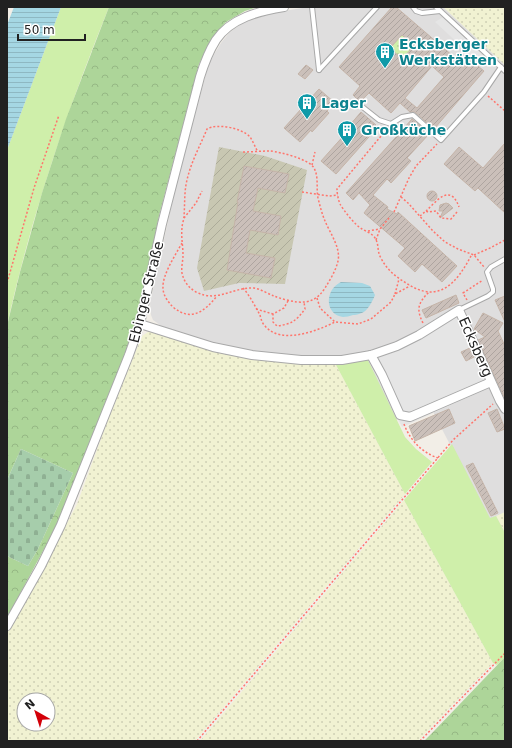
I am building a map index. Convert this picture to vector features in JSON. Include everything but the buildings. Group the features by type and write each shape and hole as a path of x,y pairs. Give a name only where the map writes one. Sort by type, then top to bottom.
{"street":[{"name":"Ebinger Straße","path":"7,626 41,566 61,525 140,324 162,224 205,61 217,39 231,25 255,13 284,7"},
{"name":"Ecksberg","path":"140,324 214,346 252,355 302,360 342,360 371,356 397,346 427,330 459,310 491,382 505,409"},
{"path":"371,356 382,375 400,415 410,418 491,382"}],"lane":[{"path":"312,7 320,70 376,7"},
{"path":"413,7 416,11 422,13 440,11"},
{"path":"436,7 505,72"},
{"path":"360,105 379,120 391,124 402,117 413,115 441,140 484,92 501,67"},
{"path":"459,310 493,292 487,275 488,272 491,267 505,259"}],"path":[{"path":"484,92 505,111"},
{"path":"7,283 34,188 59,115"},
{"path":"380,229 368,231 363,230 355,223 340,203 337,189 340,183 391,124"},
{"path":"243,152 258,152 271,151 308,162 315,169 318,181 317,194 325,220 337,248 338,260 329,281 317,298 304,302 288,301 275,297 257,288 243,288 216,296 208,296 189,288 182,273 182,227 187,181 191,166 207,130 212,126 231,127 249,136 258,152"},
{"path":"394,212 408,178 416,166 441,140"},
{"path":"312,165 315,152"},
{"path":"184,218 196,203 202,191"},
{"path":"302,192 329,196 338,195"},
{"path":"420,216 437,199 444,196 449,195 454,198 459,207"},
{"path":"401,197 445,242 458,249 473,254 488,272"},
{"path":"426,211 436,211 441,218 445,219 451,219 457,212"},
{"path":"389,218 380,229 376,240 380,257 399,279 424,292 437,292 446,288 456,280 473,254 505,240"},
{"path":"368,231 376,240"},
{"path":"182,242 171,262 164,281 163,288 166,300 176,309 189,315 197,314 208,306 216,296"},
{"path":"243,288 256,309 264,326 272,333 297,335 313,332 335,322 358,324 371,319 391,302 399,279"},
{"path":"471,305 463,293 478,283"},
{"path":"395,294 411,286"},
{"path":"427,330 418,314 418,307 422,298 429,292"},
{"path":"317,298 320,308 335,322"},
{"path":"256,309 273,314 284,308 288,301"},
{"path":"273,314 273,322 277,326 288,325 298,318 305,309 304,302"},
{"path":"197,741 453,440 487,408 500,401"},
{"path":"400,415 407,433 414,444 438,458"},
{"path":"420,741 505,653"}],"shaded area":[{"path":"309,7 505,7 505,540 501,543 430,406 393,421 362,353 305,358 253,352 214,345 169,330 153,320 151,315 150,303 177,181 209,63 221,43 230,32 244,22 277,12"},
{"path":"443,7 505,7 505,65"},
{"path":"443,17 483,53 476,60 435,22"},
{"path":"219,147 265,156 307,170 285,284 239,283 204,291 197,268"},
{"path":"457,315 491,387 402,427 367,358"},
{"path":"151,330 247,358 309,364 335,363 405,494 195,741 7,741 7,633 77,504 108,420 142,336"},
{"path":"404,500 493,663 418,741 200,741"},
{"path":"505,512 505,533 496,516"}],"green space":[{"path":"61,7 109,7 51,164 27,244 7,326 7,150"},
{"path":"109,7 258,7 245,11 226,22 213,37 199,64 159,216 138,318 128,350 58,523 7,618 7,556 28,566 38,549 73,473 21,449 7,480 7,326 42,193 66,119"},
{"path":"402,35 416,48 402,59 390,48"},
{"path":"367,358 405,437 416,449 432,462 405,494 335,363"},
{"path":"452,444 490,518 496,516 505,533 505,657 497,665 493,663 404,500"},
{"path":"21,449 73,473 38,549 28,566 7,556 7,480"},
{"path":"505,657 505,741 424,741 434,731"}],"water":[{"path":"14,7 61,7 7,150 7,25"},
{"path":"341,282 362,283 370,286 375,295 366,310 362,313 344,317 333,312 330,307 329,296 335,286"}],"place":[{"name":"Ecksberger Werkstätten","path":"385,69"},
{"name":"Lager","path":"307,120"},
{"name":"Großküche","path":"347,147"}]}
